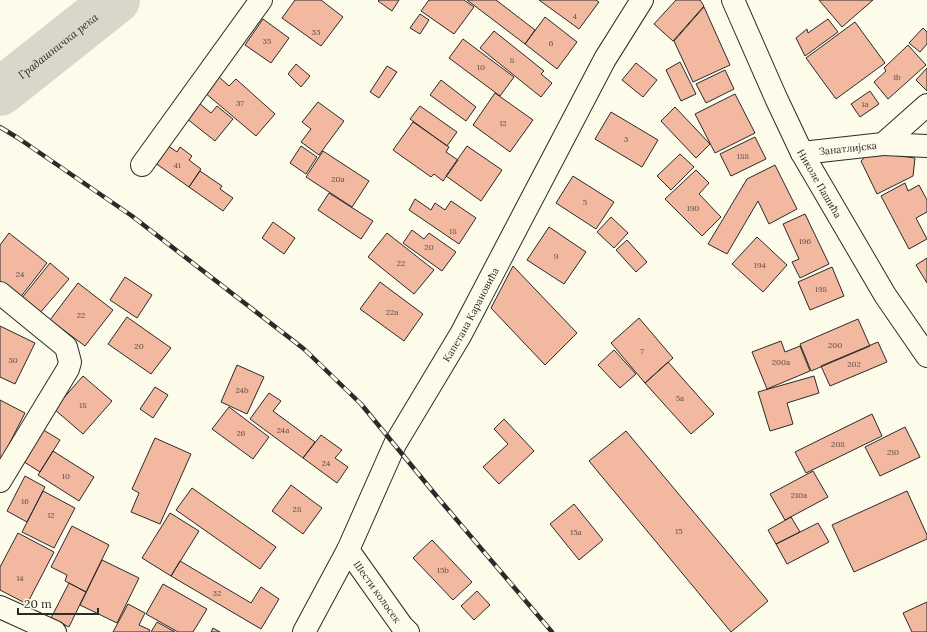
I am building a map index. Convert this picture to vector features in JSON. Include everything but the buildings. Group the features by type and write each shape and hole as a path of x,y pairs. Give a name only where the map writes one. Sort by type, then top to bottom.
{"street":[{"path":"142,165 261,0"},
{"name":"Капетана Карановића","path":"304,632 348,550 395,444 460,334 605,59 642,0"},
{"name":"Николе Пашића","path":"733,0 802,153 885,295 927,356"},
{"name":"Занатлијска","path":"802,153 883,144 927,105"},
{"path":"883,144 927,146"},
{"path":"0,293 66,347 70,362 68,369 0,481"},
{"name":"Шести колосек","path":"348,550 402,626 408,632"},
{"path":"0,607 55,632"}],"waterway":[{"name":"Градашничка река","path":"0,92 116,0"}],"railway":[{"path":"0,127 132,216 304,349 361,404 439,499 552,632"}]}
